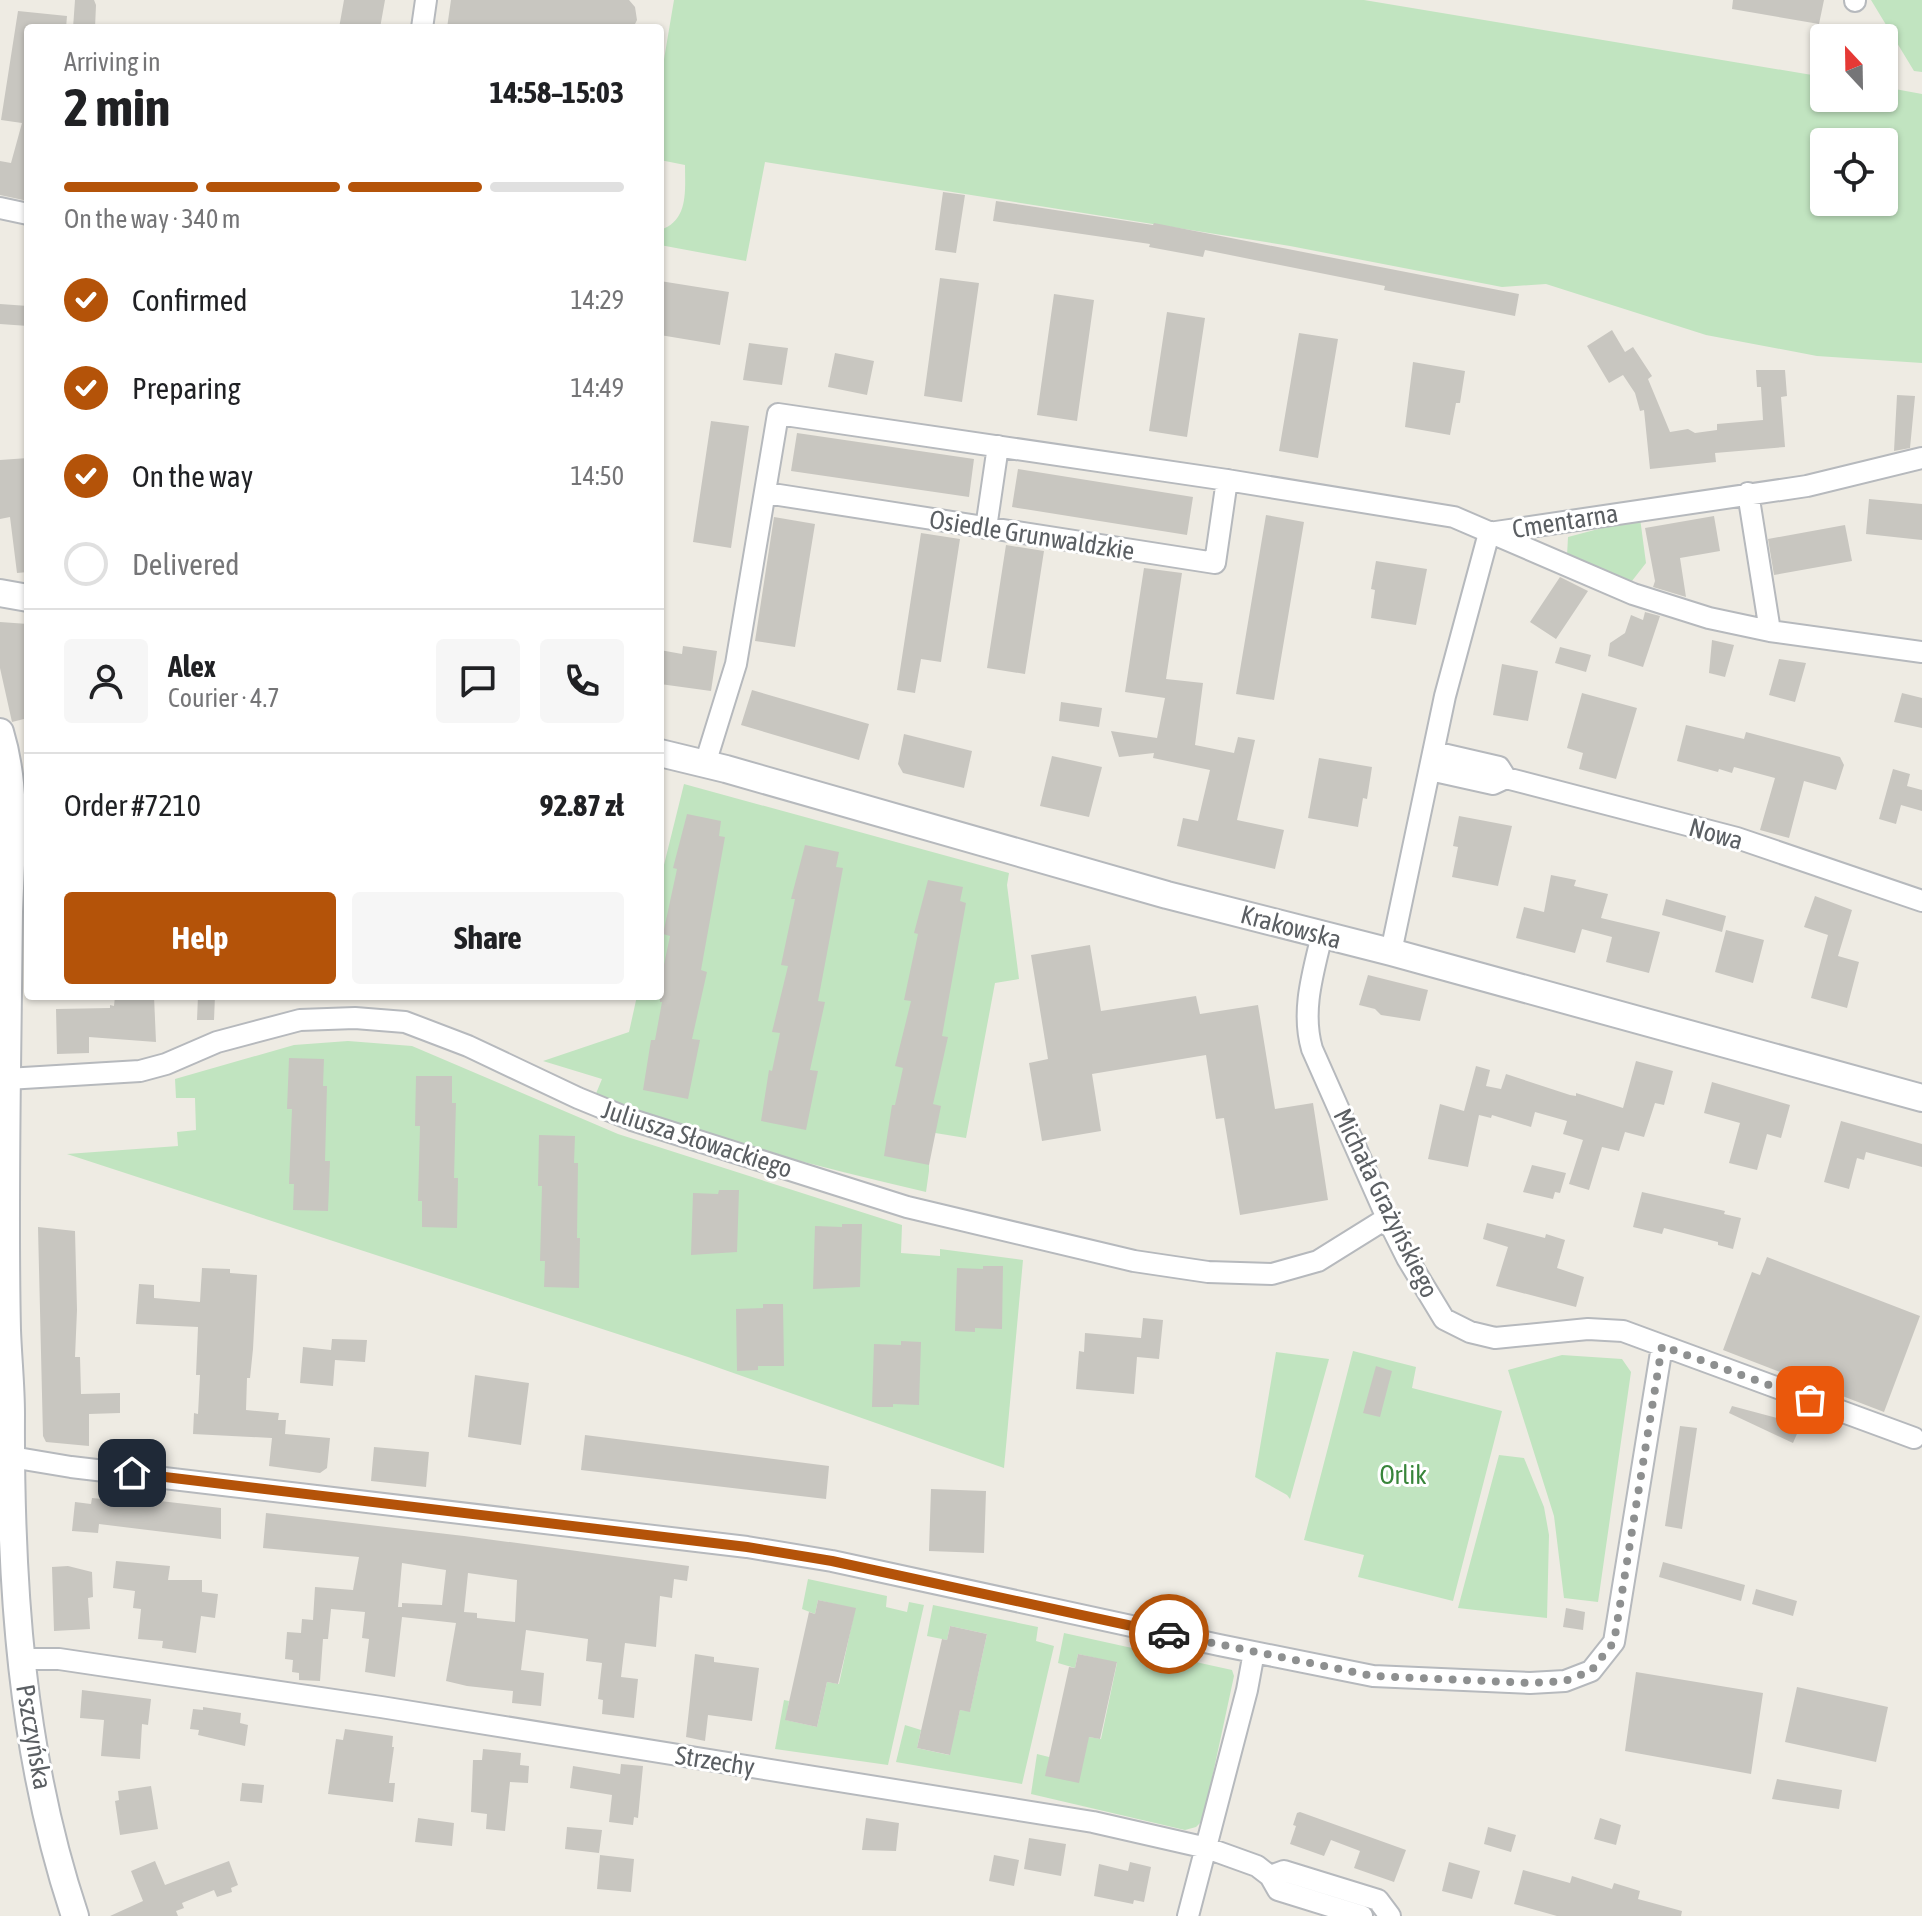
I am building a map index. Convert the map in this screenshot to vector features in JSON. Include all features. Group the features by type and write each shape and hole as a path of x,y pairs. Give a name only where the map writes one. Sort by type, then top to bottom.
{"street":[{"path":"423,24 426,0"},
{"path":"0,208 24,213"},
{"path":"705,764 736,664 778,414 1454,517 1633,594 1709,618 1770,631 1922,652"},
{"path":"986,528 998,446"},
{"name":"Cmentarna","path":"1391,952 1445,696 1489,533 1807,486 1922,458"},
{"name":"Osiedle Grunwaldzkie","path":"766,493 1215,563 1227,480"},
{"path":"1748,493 1770,631"},
{"path":"0,593 24,597"},
{"name":"Pszczyńska","path":"11,750 3,1257 6,1495 20,1659 38,1772 75,1916"},
{"name":"Krakowska","path":"664,754 1152,891 1391,952 1922,1098"},
{"name":"Nowa","path":"1432,761 1493,784 1506,778 1737,838 1922,901"},
{"name":"Pszczyńska","path":"11,881 24,855"},
{"name":"Michała Grażyńskiego","path":"1322,935 1307,1012 1307,1030 1312,1049 1387,1218 1444,1319 1470,1332 1495,1338 1588,1329 1623,1331 1914,1438"},
{"name":"Juliusza Słowackiego","path":"7,1079 140,1071 166,1064 217,1042 300,1020 355,1018 405,1022 468,1046 632,1120 907,1207 1134,1261 1208,1272 1272,1274 1318,1261 1387,1218"},
{"path":"5,1440 832,1561 1373,1676 1530,1683 1565,1681 1591,1671 1614,1642 1662,1346"},
{"path":"1188,1916 1247,1690 1254,1652"},
{"name":"Strzechy","path":"20,1659 59,1659 396,1710 1093,1822 1207,1848 1257,1866 1270,1876 1284,1871 1378,1900 1388,1916"},
{"path":"1270,1876 1278,1890 1362,1916"}],"green space":[{"path":"674,0 1364,0 1810,75 1810,112 1898,112 1898,90 1922,94 1922,363 1817,356 1706,335 1546,284 1502,287 1290,246 765,162 746,261 664,246 664,228 681,212 685,165 664,161 664,59"},
{"path":"1871,0 1922,0 1922,72 1914,71 1898,45 1898,24 1886,24"},
{"path":"1640,518 1646,563 1628,586 1567,556 1568,537"},
{"path":"684,784 1009,873 1007,885 1019,979 995,983 966,1138 929,1132 926,1192 759,1150 635,1111 595,1096 602,1079 543,1061 629,1032 636,1000 664,1000 664,865"},
{"path":"348,1041 412,1046 618,1134 902,1225 901,1253 940,1256 940,1249 1023,1260 1004,1468 688,1357 67,1154 178,1146 177,1132 196,1130 195,1098 176,1098 175,1079 294,1045"},
{"name":"Orlik","path":"1353,1351 1416,1367 1412,1388 1502,1411 1453,1601 1358,1577 1364,1555 1304,1540"},
{"path":"1276,1352 1329,1359 1290,1499 1255,1477"},
{"path":"1562,1355 1622,1359 1631,1372 1598,1602 1564,1598 1554,1516 1508,1370"},
{"path":"1499,1455 1524,1458 1544,1507 1549,1535 1547,1618 1458,1608"},
{"path":"808,1579 887,1596 886,1607 907,1612 909,1602 924,1605 888,1765 775,1749 784,1700 789,1701 786,1720 817,1727 827,1682 839,1684 855,1609 818,1600 815,1614 802,1609"},
{"path":"933,1605 1038,1627 1036,1641 1054,1646 1022,1784 896,1762 905,1725 921,1730 917,1748 949,1755 960,1710 970,1711 987,1634 950,1626 947,1640 927,1636"},
{"path":"1064,1633 1232,1670 1234,1676 1203,1820 1196,1827 1185,1830 1031,1794 1037,1754 1049,1757 1089,1737 1101,1739 1117,1663 1078,1654 1075,1668 1058,1663"}],"building":[{"path":"75,0 94,0 95,24 73,24"},
{"path":"344,0 385,0 381,24 340,24"},
{"path":"451,0 629,0 635,7 637,20 635,24 448,24"},
{"path":"1733,0 1824,0 1819,24 1732,9"},
{"path":"18,11 67,16 66,24 24,24 24,200 0,195 0,161 11,163 22,123 1,120"},
{"path":"943,192 965,195 956,253 935,250"},
{"path":"996,201 1154,223 1519,294 1515,316 1205,250 1203,257 1149,247 1150,244 993,221"},
{"path":"940,278 979,283 962,402 924,396"},
{"path":"664,282 729,292 720,345 664,336"},
{"path":"1054,294 1094,300 1077,421 1037,415"},
{"path":"0,304 24,306 24,326 0,324"},
{"path":"1167,312 1205,318 1187,437 1149,431"},
{"path":"1612,330 1625,352 1633,347 1652,376 1648,379 1670,432 1688,429 1695,433 1717,430 1717,424 1763,420 1761,387 1757,387 1756,370 1785,370 1787,396 1781,397 1785,447 1715,453 1716,462 1650,469 1644,410 1640,411 1635,393 1623,375 1609,383 1587,346"},
{"path":"1299,333 1338,339 1318,458 1279,451"},
{"path":"749,343 788,348 782,385 743,380"},
{"path":"835,353 874,361 867,395 828,387"},
{"path":"1413,362 1465,371 1460,403 1456,403 1450,435 1405,427"},
{"path":"1897,395 1915,396 1910,448 1894,451"},
{"path":"711,421 749,426 731,548 693,542"},
{"path":"797,433 974,459 969,497 791,471"},
{"path":"24,458 24,572 17,573 10,517 0,519 0,460"},
{"path":"1018,469 1193,497 1187,535 1012,507"},
{"path":"1869,499 1922,504 1922,540 1866,534"},
{"path":"1266,515 1304,522 1274,700 1236,694"},
{"path":"1714,516 1720,551 1680,558 1686,597 1653,587 1655,581 1645,528"},
{"path":"774,517 815,524 795,647 755,641"},
{"path":"1845,525 1852,561 1774,575 1768,539"},
{"path":"921,533 960,539 941,662 921,659 915,693 897,690"},
{"path":"1006,545 1044,551 1025,674 987,668"},
{"path":"1376,561 1427,569 1416,625 1371,618 1375,590 1371,589"},
{"path":"1144,568 1182,573 1166,679 1203,683 1195,745 1234,753 1238,737 1255,740 1237,820 1284,830 1275,869 1177,846 1183,818 1198,821 1210,770 1153,758 1154,753 1119,757 1111,731 1157,738 1165,698 1125,692"},
{"path":"1560,577 1588,591 1556,639 1530,622"},
{"path":"1645,612 1660,616 1643,667 1608,656 1610,643 1625,633 1631,615 1643,620"},
{"path":"0,622 24,624 24,719 12,722 0,668"},
{"path":"1712,640 1734,645 1725,677 1709,673"},
{"path":"683,646 717,651 711,691 664,685 664,651 682,654"},
{"path":"1560,647 1591,655 1586,672 1555,663"},
{"path":"1779,659 1806,663 1795,702 1769,695"},
{"path":"1502,664 1538,671 1528,721 1493,715"},
{"path":"752,690 869,724 859,760 741,725"},
{"path":"1582,693 1637,708 1616,779 1579,769 1583,753 1567,748"},
{"path":"1902,693 1922,698 1922,728 1894,722"},
{"path":"1061,702 1102,708 1099,727 1059,721"},
{"path":"1686,725 1744,739 1746,732 1840,757 1844,765 1836,790 1804,781 1789,838 1760,830 1775,778 1734,767 1732,773 1719,769 1718,772 1677,761"},
{"path":"904,734 972,751 964,788 903,773 898,764"},
{"path":"1052,756 1102,767 1089,817 1040,806"},
{"path":"1319,758 1372,767 1367,799 1363,798 1358,827 1308,818"},
{"path":"1893,769 1910,774 1907,786 1922,790 1922,811 1901,805 1896,824 1879,819"},
{"path":"687,814 721,821 719,836 725,837 701,970 707,972 692,1039 700,1040 688,1099 643,1090 651,1040 655,1040 660,1000 664,1000 664,964 670,936 664,934 664,929 677,869 673,868"},
{"path":"1459,816 1512,826 1498,886 1452,877 1458,847 1453,846"},
{"path":"805,845 839,852 836,867 843,868 818,1001 825,1002 810,1070 818,1071 806,1130 761,1121 769,1070 772,1071 780,1033 772,1032 788,966 781,965 795,899 791,899"},
{"path":"1551,875 1576,880 1574,886 1608,894 1601,918 1660,932 1649,973 1606,962 1612,937 1582,929 1575,953 1516,938 1524,907 1544,912"},
{"path":"928,880 963,887 960,901 966,903 942,1036 948,1037 933,1104 941,1106 929,1165 884,1156 892,1105 895,1105 903,1068 895,1066 911,1001 904,1000 918,934 914,933"},
{"path":"1815,896 1852,910 1838,956 1859,962 1847,1008 1811,998 1828,935 1804,927"},
{"path":"1666,899 1726,916 1722,932 1662,915"},
{"path":"1726,930 1764,940 1753,983 1715,972"},
{"path":"1090,945 1101,1011 1196,996 1200,1014 1258,1005 1275,1109 1313,1103 1328,1200 1240,1215 1224,1118 1216,1119 1206,1055 1092,1074 1101,1131 1042,1141 1029,1063 1048,1059 1031,955"},
{"path":"1368,975 1428,990 1420,1021 1381,1015 1375,1009 1359,1005"},
{"path":"115,1000 154,1000 156,1042 89,1037 89,1053 57,1054 56,1009 114,1006"},
{"path":"198,1000 215,1000 214,1020 197,1020"},
{"path":"289,1058 324,1059 323,1086 327,1086 325,1161 330,1161 328,1211 293,1210 294,1184 289,1184 292,1109 287,1109"},
{"path":"1636,1061 1673,1071 1664,1105 1655,1103 1644,1137 1625,1132 1619,1151 1602,1147 1589,1190 1569,1184 1583,1140 1563,1134 1567,1121 1535,1112 1531,1127 1492,1115 1491,1118 1479,1115 1468,1167 1428,1159 1440,1104 1464,1111 1476,1066 1490,1070 1486,1086 1501,1089 1506,1074 1623,1108"},
{"path":"416,1076 452,1076 452,1103 456,1103 454,1178 458,1178 457,1228 422,1227 422,1201 418,1201 420,1126 415,1126"},
{"path":"1712,1082 1790,1105 1781,1138 1767,1134 1757,1170 1729,1163 1740,1123 1704,1113"},
{"path":"1841,1121 1922,1144 1922,1167 1866,1152 1864,1160 1857,1158 1849,1189 1824,1182"},
{"path":"539,1135 575,1136 579,1288 544,1287 545,1261 540,1261 542,1186 538,1186"},
{"path":"1532,1165 1566,1173 1560,1193 1555,1192 1553,1199 1523,1192"},
{"path":"719,1190 739,1190 737,1252 691,1255 693,1193 718,1194"},
{"path":"1642,1192 1725,1211 1724,1214 1741,1218 1733,1249 1664,1228 1662,1234 1633,1227"},
{"path":"1487,1223 1565,1240 1557,1268 1584,1277 1576,1307 1496,1286 1508,1247 1483,1239"},
{"path":"842,1224 862,1224 860,1287 813,1289 815,1226 842,1227"},
{"path":"38,1227 75,1231 75,1357 80,1357 81,1394 120,1393 120,1413 89,1414 89,1446 46,1442 43,1436"},
{"path":"1767,1257 1920,1316 1884,1412 1723,1350 1752,1272 1760,1275"},
{"path":"983,1266 1003,1266 1002,1329 955,1331 957,1268 983,1269"},
{"path":"202,1268 230,1269 230,1273 257,1275 246,1410 279,1413 278,1420 286,1420 285,1434 330,1438 327,1468 320,1473 269,1466 272,1438 193,1434 194,1413 198,1414 200,1375 196,1375 198,1327 136,1324 139,1284 154,1285 154,1298 200,1302"},
{"path":"763,1304 783,1304 784,1366 758,1366 758,1370 737,1371 736,1309 763,1308"},
{"path":"1143,1318 1163,1320 1159,1359 1137,1357 1134,1394 1076,1389 1079,1351 1084,1352 1085,1333 1141,1338"},
{"path":"332,1339 367,1340 365,1362 335,1360 333,1386 300,1383 303,1347 331,1350"},
{"path":"901,1341 921,1342 919,1405 872,1407 874,1344 901,1345"},
{"path":"1376,1366 1392,1371 1380,1417 1363,1413"},
{"path":"475,1375 529,1383 521,1445 468,1437"},
{"path":"1732,1406 1800,1427 1793,1443 1729,1413"},
{"path":"1680,1426 1697,1428 1682,1529 1665,1526"},
{"path":"585,1435 829,1466 826,1499 581,1470"},
{"path":"374,1447 429,1452 426,1487 371,1481"},
{"path":"931,1489 986,1491 984,1553 929,1551"},
{"path":"125,1497 221,1508 221,1539 99,1524 98,1533 72,1531 75,1502 91,1504 92,1498 124,1501"},
{"path":"266,1513 689,1566 687,1581 674,1579 672,1598 660,1596 656,1647 625,1643 621,1677 638,1679 634,1718 602,1714 603,1700 598,1699 602,1663 586,1661 588,1639 526,1630 521,1670 544,1673 541,1706 512,1703 513,1691 446,1681 456,1623 402,1617 395,1677 365,1672 369,1639 362,1638 365,1612 331,1609 328,1639 323,1639 320,1681 299,1680 299,1673 292,1672 293,1660 285,1659 287,1632 301,1633 302,1619 313,1620 315,1587 353,1590 359,1557 263,1548","holes":["402,1563 446,1570 442,1605 402,1603 402,1607 398,1607","468,1573 517,1580 515,1622 477,1618 477,1613 464,1612"]},
{"path":"116,1561 170,1566 168,1580 202,1580 202,1592 218,1594 215,1618 201,1616 196,1653 162,1648 163,1641 138,1639 141,1609 133,1608 135,1591 113,1588"},
{"path":"1663,1562 1745,1585 1741,1601 1659,1577"},
{"path":"68,1566 92,1572 93,1597 88,1598 90,1629 54,1631 52,1567"},
{"path":"1756,1589 1797,1601 1793,1616 1752,1604"},
{"path":"818,1600 856,1608 838,1684 827,1682 817,1727 785,1720 809,1612 815,1614"},
{"path":"1566,1608 1585,1612 1583,1630 1563,1627"},
{"path":"950,1626 987,1634 970,1712 960,1710 950,1755 917,1748 942,1639 947,1640"},
{"path":"695,1654 714,1657 714,1662 759,1668 752,1721 708,1715 705,1741 686,1737"},
{"path":"1078,1654 1117,1662 1100,1739 1089,1737 1079,1783 1045,1776 1069,1667 1075,1668"},
{"path":"1636,1672 1763,1693 1751,1774 1625,1751"},
{"path":"1797,1687 1888,1707 1876,1762 1785,1742"},
{"path":"82,1690 151,1699 148,1725 142,1724 140,1759 101,1756 104,1720 80,1718"},
{"path":"203,1707 241,1713 240,1723 248,1725 245,1746 198,1735 199,1730 190,1729 193,1709 203,1710"},
{"path":"345,1729 393,1736 389,1783 395,1783 393,1802 328,1794 336,1739 343,1740"},
{"path":"483,1749 521,1753 520,1765 529,1766 528,1783 510,1782 505,1831 486,1829 487,1814 471,1812 473,1760 482,1760"},
{"path":"621,1764 643,1766 638,1818 634,1817 633,1825 609,1822 612,1795 570,1788 573,1766 620,1774"},
{"path":"1777,1779 1842,1790 1839,1809 1772,1799"},
{"path":"242,1783 264,1785 262,1803 240,1801"},
{"path":"151,1786 158,1829 120,1835 115,1801 119,1800 118,1791"},
{"path":"1300,1812 1406,1850 1394,1882 1354,1868 1360,1851 1331,1840 1324,1856 1290,1844 1296,1826 1293,1825"},
{"path":"418,1818 454,1823 452,1846 415,1842"},
{"path":"866,1818 899,1823 896,1851 862,1850"},
{"path":"1600,1818 1621,1825 1616,1845 1594,1839"},
{"path":"567,1827 602,1830 599,1853 565,1849"},
{"path":"1488,1827 1516,1835 1511,1852 1484,1844"},
{"path":"1029,1838 1066,1844 1061,1876 1024,1869"},
{"path":"600,1855 634,1859 631,1892 597,1889"},
{"path":"994,1855 1019,1860 1014,1886 989,1881"},
{"path":"155,1861 165,1885 229,1861 238,1885 231,1888 232,1892 217,1897 214,1890 182,1903 184,1908 176,1911 178,1916 110,1916 143,1901 131,1871"},
{"path":"1130,1862 1151,1867 1144,1902 1134,1900 1133,1904 1094,1896 1099,1864 1128,1871"},
{"path":"1449,1862 1480,1871 1472,1899 1442,1891"},
{"path":"1523,1870 1570,1883 1572,1876 1612,1889 1614,1883 1640,1891 1638,1899 1682,1911 1681,1916 1557,1916 1514,1904"}],"way so far":[{"path":"1169,1634 1373,1676 1530,1683 1565,1681 1591,1671 1614,1642 1662,1346 1810,1400"}],"route":[{"path":"132,1473 747,1547 832,1561 1169,1634"}]}
